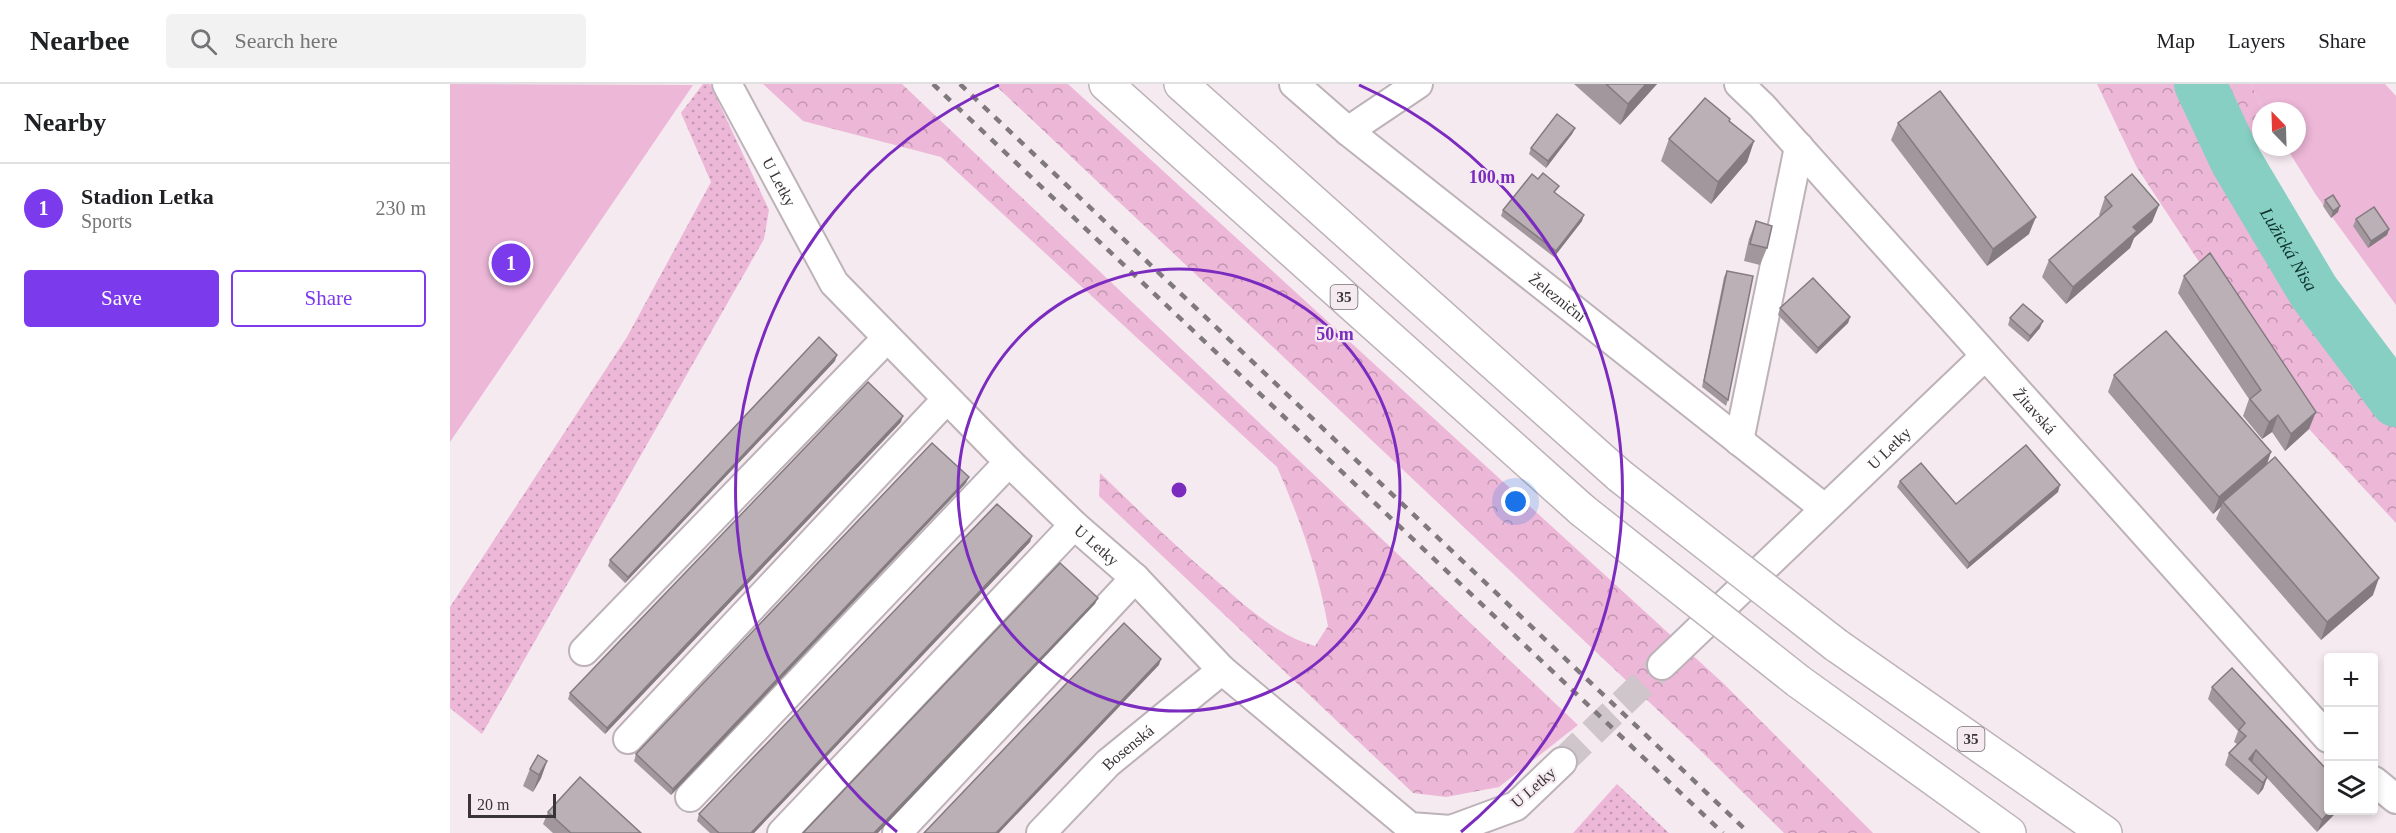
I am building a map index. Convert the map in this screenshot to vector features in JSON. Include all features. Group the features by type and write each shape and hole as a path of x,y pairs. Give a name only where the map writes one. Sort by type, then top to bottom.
{"highway":[{"name":"35","path":"1106,84 1582,510 1798,681 2009,833"},
{"name":"35","path":"1181,84 1620,476 1836,645 2105,833"}],"street":[{"name":"U Letky","path":"727,84 834,284 1009,462 1074,525 1135,578 1222,670 1410,827 1451,830 1516,806 1562,762"},
{"name":"Železniční","path":"1294,84 1348,131 1824,508"},
{"path":"1348,131 1418,84"},
{"name":"Žitavská","path":"1739,84 1799,147 2324,734"},
{"path":"1739,441 1799,147"},
{"path":"584,651 886,338"},
{"name":"U Letky","path":"1662,665 1985,356"},
{"path":"628,739 946,400"},
{"path":"690,797 1009,462"},
{"path":"782,833 1074,525"},
{"path":"897,833 1135,578"},
{"name":"Bosenská","path":"1041,833 1108,763 1222,670"},
{"path":"2378,785 2396,799"}],"green space":[{"path":"450,84 693,85 450,442"},
{"path":"703,84 710,84 769,210 764,239 482,734 450,708 450,607 627,337 711,182 681,113"},
{"path":"763,84 902,84 1578,725 1499,787 1446,797 1413,793 1099,496 1100,473 1173,543 1252,611 1288,635 1315,646 1328,626 1324,605 1307,545 1277,467 941,157 803,121"},
{"path":"994,84 1068,84 1723,683 1873,833 1784,833 1700,750"},
{"path":"2097,84 2251,84 2260,102 2252,102 2252,156 2254,156 2243,215 2379,405 2396,423 2396,523 2309,429 2136,166"},
{"path":"2251,84 2385,84 2396,96 2396,305 2316,195 2292,156 2306,156 2306,102 2260,102"},
{"path":"1617,784 1669,833 1573,833"}],"building":[{"path":"1606,84 1646,84 1628,104"},
{"path":"1940,91 2036,217 1993,249 1898,123"},
{"path":"1705,98 1754,141 1718,182 1669,139"},
{"path":"1557,114 1575,128 1548,161 1531,148"},
{"path":"1543,173 1559,186 1554,192 1584,215 1556,251 1503,210 1532,174 1538,179"},
{"path":"2132,174 2159,205 2133,227 2137,231 2073,287 2049,260 2112,206 2105,197"},
{"path":"2333,195 2340,206 2333,211 2325,200"},
{"path":"2374,207 2389,229 2371,241 2356,219"},
{"path":"1756,221 1772,226 1767,248 1750,244"},
{"path":"2210,253 2316,412 2291,434 2278,415 2269,422 2250,399 2261,390 2184,276"},
{"path":"1727,271 1753,276 1728,400 1704,381"},
{"path":"1813,278 1850,317 1818,348 1780,308"},
{"path":"2023,304 2043,321 2030,336 2010,318"},
{"path":"2166,331 2271,452 2219,497 2114,375"},
{"path":"819,337 837,355 628,577 610,560"},
{"path":"868,382 903,416 607,728 570,693"},
{"path":"932,443 969,477 673,789 636,754"},
{"path":"2026,445 2060,485 1969,563 1900,481 1921,463 1956,504"},
{"path":"2275,457 2379,578 2327,622 2223,502"},
{"path":"997,504 1032,536 751,833 719,833 699,814"},
{"path":"1060,563 1098,598 874,833 803,833"},
{"path":"1124,623 1161,659 996,833 924,833"},
{"path":"2232,668 2324,767 2324,815 2326,815 2322,820 2256,750 2249,759 2267,777 2263,783 2229,753 2246,736 2239,730 2245,723 2212,687"},
{"path":"538,755 547,761 539,775 530,769"},
{"path":"580,777 641,833 571,833 548,812"}],"waterway":[{"name":"Lužická Nisa","path":"2200,84 2236,161 2314,292 2396,401"}],"tunnel":[{"path":"1562,762 1662,665"}],"railway":[{"path":"933,84 1723,833"},
{"path":"960,84 1749,833"}],"place":[{"name":"Stadion Letka","path":"511,263"}]}
